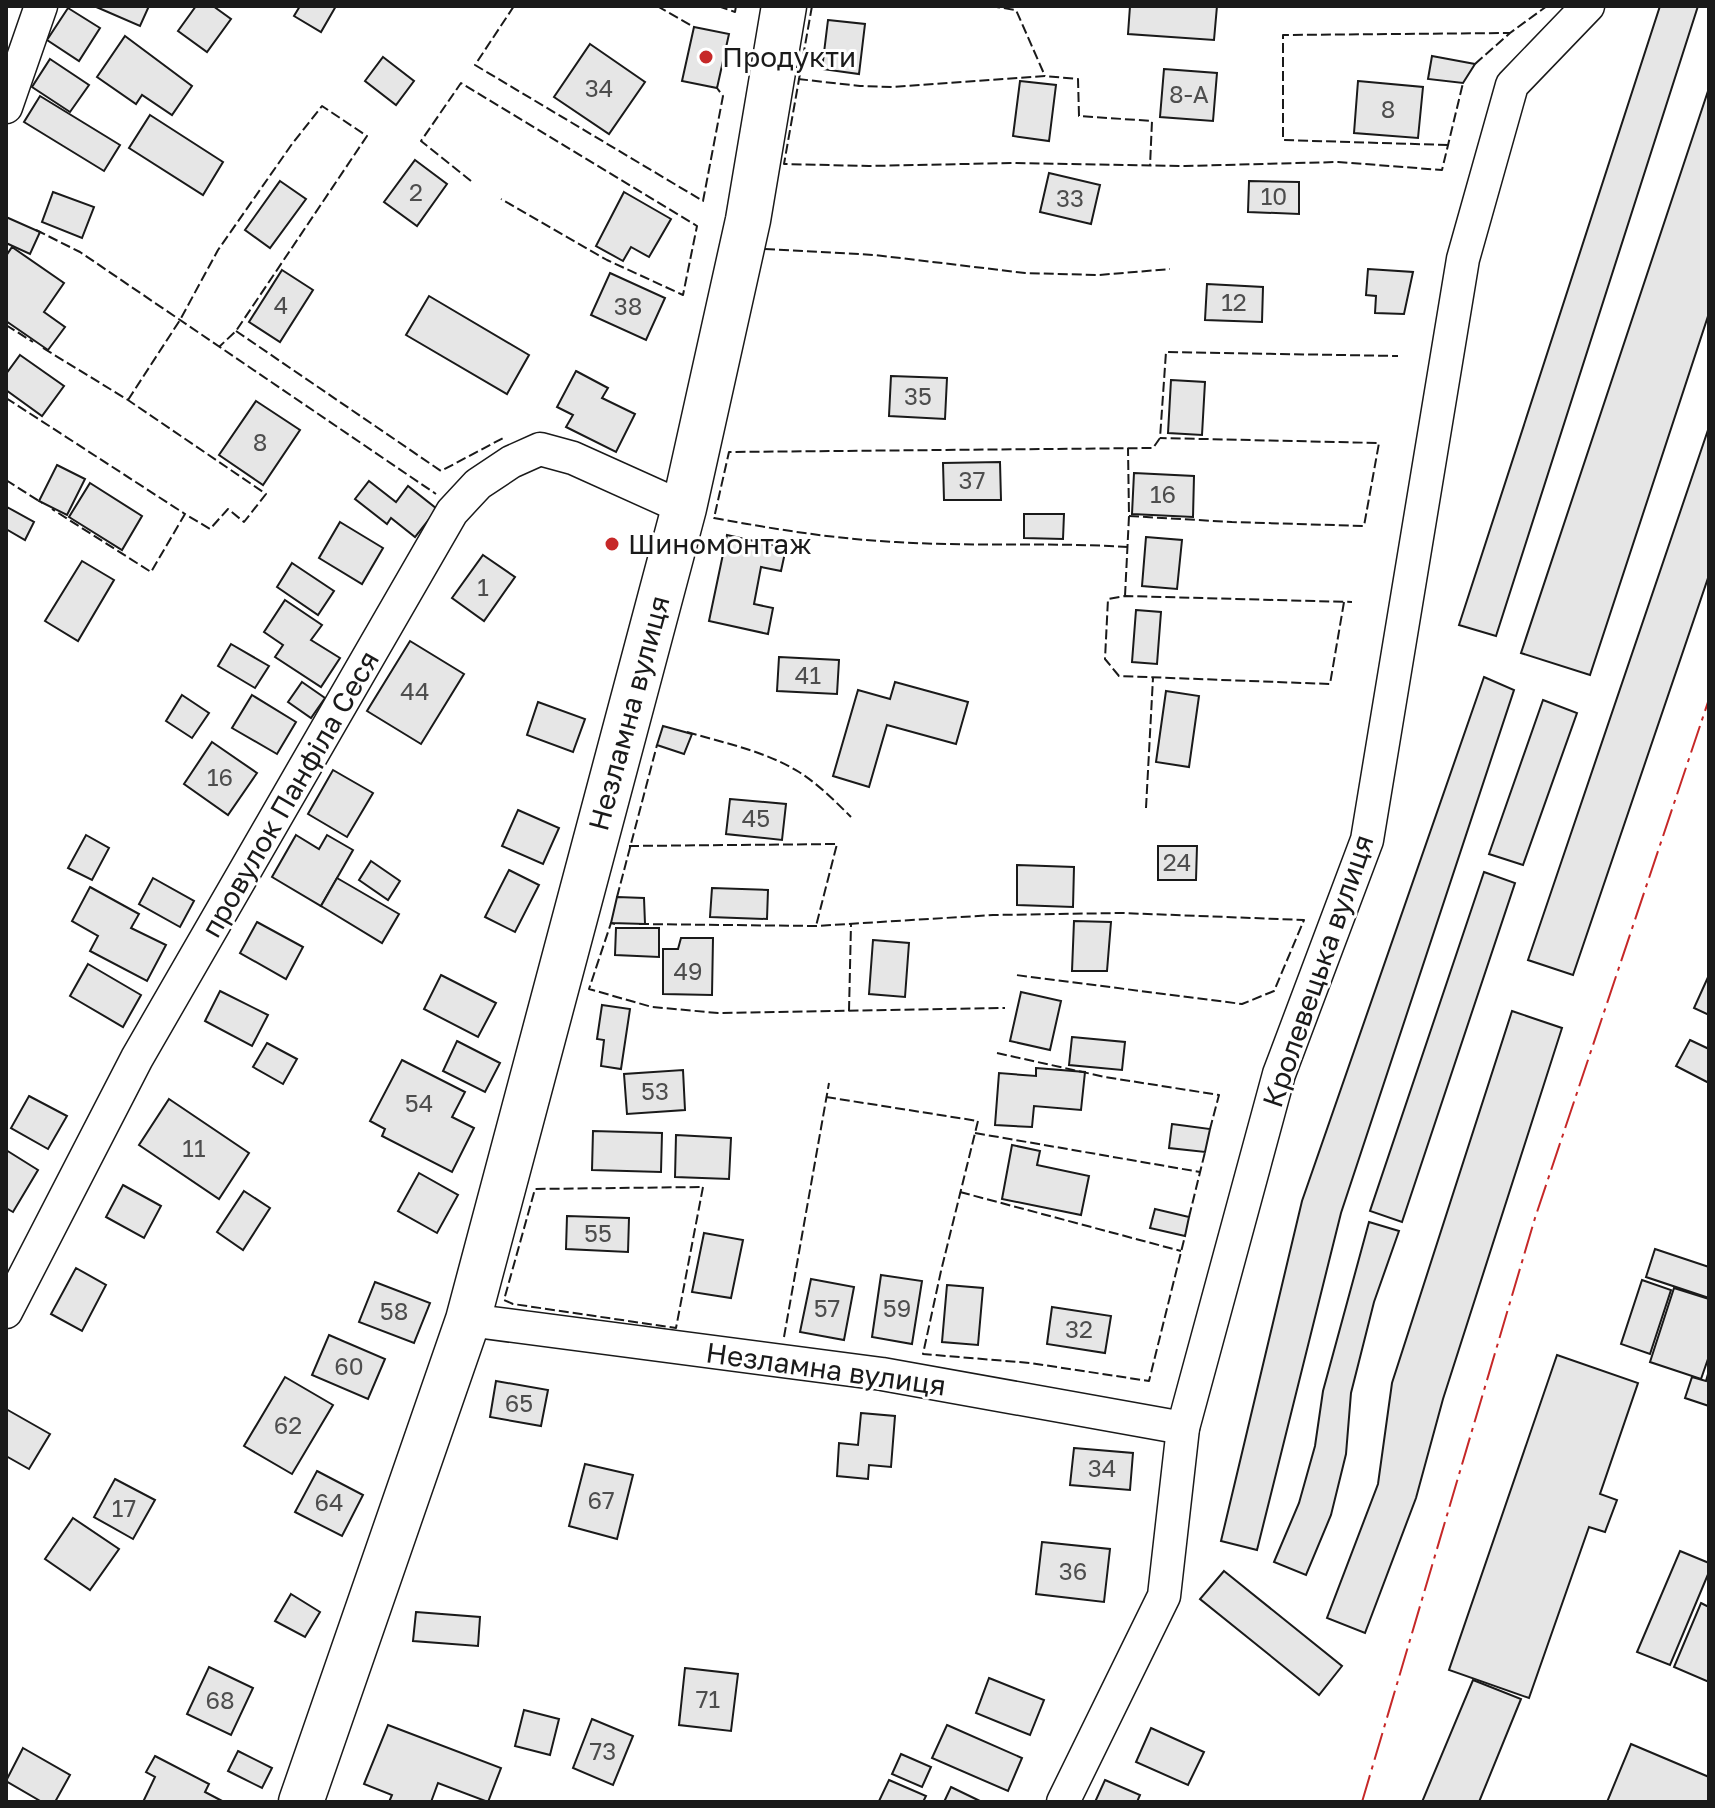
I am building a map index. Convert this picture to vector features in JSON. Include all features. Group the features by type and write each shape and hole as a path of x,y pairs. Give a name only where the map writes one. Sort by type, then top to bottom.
{"street":[{"path":"6,107 41,6"},
{"name":"Незламна вулиця","path":"301,1802 468,1320 684,508 748,220 784,6"},
{"name":"Кролевецька вулиця","path":"1063,1802 1164,1596 1183,1428 1279,1074 1367,840 1463,259 1512,85 1588,6"},
{"name":"провулок Панфіла Сеся","path":"6,1312 137,1058 452,512 478,484 511,462 540,449 573,458 684,508"},
{"name":"Незламна вулиця","path":"468,1320 882,1374 1183,1428"}],"building":[{"path":"94,6 149,6 140,26"},
{"path":"196,6 213,6 231,19 207,52 178,31"},
{"path":"300,6 336,6 321,32 294,16"},
{"path":"1130,6 1217,6 1214,40 1128,34"},
{"path":"1660,6 1698,6 1496,636 1459,625"},
{"path":"68,8 100,28 79,61 47,40"},
{"path":"828,20 865,24 859,74 822,69"},
{"name":"Продукти","path":"694,27 729,34 717,88 682,81"},
{"path":"125,36 192,86 172,115 142,95 136,104 97,77"},
{"path":"590,44 645,82 609,134 554,97"},
{"path":"1432,56 1475,64 1463,83 1428,79"},
{"path":"383,57 414,81 396,105 365,81"},
{"path":"50,59 89,85 70,112 32,87"},
{"path":"1164,69 1217,73 1213,121 1160,117"},
{"path":"1020,81 1056,85 1049,141 1013,136"},
{"path":"1358,81 1423,87 1418,138 1354,133"},
{"path":"1709,88 1709,313 1590,675 1521,653"},
{"path":"40,96 120,145 104,171 24,122"},
{"path":"150,115 223,162 203,195 129,148"},
{"path":"415,160 447,184 417,226 384,202"},
{"path":"1049,173 1100,185 1091,224 1040,212"},
{"path":"280,181 306,199 270,248 245,230"},
{"path":"1249,181 1299,182 1299,214 1248,212"},
{"path":"53,192 94,207 82,238 42,222"},
{"path":"624,192 671,219 649,257 631,247 623,261 596,246"},
{"path":"6,217 40,232 30,254 6,243"},
{"path":"12,247 64,283 44,312 65,327 48,350 6,321 6,256"},
{"path":"1368,269 1413,272 1404,314 1375,313 1376,296 1366,295"},
{"path":"282,270 313,290 280,342 249,322"},
{"path":"610,273 665,298 646,340 591,315"},
{"path":"1207,284 1263,287 1262,322 1205,320"},
{"path":"429,296 529,355 507,394 406,335"},
{"path":"20,355 64,386 42,416 6,390 6,374"},
{"path":"576,371 608,388 602,398 635,414 616,452 566,427 573,415 557,407"},
{"path":"891,376 947,378 945,419 889,416"},
{"path":"1171,380 1205,382 1202,435 1168,433"},
{"path":"256,401 300,430 263,485 219,455"},
{"path":"1709,427 1709,575 1573,975 1528,960"},
{"path":"1000,462 1001,500 944,500 943,463"},
{"path":"57,465 85,479 67,515 39,501"},
{"path":"1134,473 1194,476 1193,517 1132,514"},
{"path":"369,481 396,502 408,486 437,509 415,537 391,518 387,524 355,499"},
{"path":"90,483 142,516 122,550 69,517"},
{"path":"7,507 34,522 25,540 6,529"},
{"path":"1024,514 1064,514 1063,539 1024,538"},
{"path":"340,522 383,548 362,584 319,558"},
{"path":"727,535 786,548 781,571 761,567 754,604 773,608 768,634 709,621"},
{"path":"1146,537 1182,540 1177,589 1142,586"},
{"path":"483,555 515,577 484,621 452,598"},
{"path":"82,561 114,580 78,641 45,621"},
{"path":"292,563 334,591 318,615 277,587"},
{"path":"285,600 322,625 311,640 340,658 321,687 275,657 283,645 264,632"},
{"path":"1136,610 1161,612 1157,664 1132,662"},
{"path":"410,641 464,674 421,744 367,711"},
{"path":"231,644 269,666 255,688 218,666"},
{"path":"779,657 839,660 837,694 777,691"},
{"path":"1484,677 1514,690 1341,1213 1257,1550 1221,1541 1302,1201"},
{"path":"302,682 325,698 311,718 288,702"},
{"path":"895,682 968,702 956,744 887,725 869,787 833,776 858,690 890,699"},
{"path":"1166,691 1199,696 1189,767 1156,762"},
{"path":"182,695 209,713 192,738 166,721"},
{"path":"252,695 296,722 277,754 232,728"},
{"path":"1543,700 1577,713 1523,865 1489,854"},
{"path":"538,702 585,719 573,752 527,735"},
{"path":"663,726 692,734 684,754 657,745"},
{"path":"212,742 257,773 228,815 184,784"},
{"path":"333,770 373,793 347,837 308,814"},
{"path":"730,799 786,804 782,840 726,834"},
{"path":"518,810 559,828 543,864 502,846"},
{"path":"86,835 109,848 92,880 68,868"},
{"path":"296,835 319,849 327,835 353,850 321,906 272,877"},
{"path":"1158,846 1197,846 1196,880 1158,880"},
{"path":"371,861 400,881 388,900 359,880"},
{"path":"1017,865 1074,867 1073,907 1017,905"},
{"path":"509,870 539,885 515,932 485,917"},
{"path":"1484,872 1515,883 1402,1222 1370,1211"},
{"path":"153,878 194,901 180,927 139,904"},
{"path":"337,878 399,914 382,943 321,906"},
{"path":"90,887 139,914 131,928 166,945 147,981 90,951 98,936 72,921"},
{"path":"712,888 768,890 767,919 710,917"},
{"path":"617,897 644,898 645,924 611,923"},
{"path":"1074,921 1111,922 1107,971 1072,971"},
{"path":"257,922 303,947 286,979 240,953"},
{"path":"616,928 659,928 659,957 615,955"},
{"path":"681,938 713,938 712,995 663,994 663,949 678,949"},
{"path":"873,940 909,943 905,997 869,994"},
{"path":"88,964 141,995 123,1027 70,996"},
{"path":"441,975 496,1003 478,1037 424,1009"},
{"path":"1709,975 1709,1015 1694,1008"},
{"path":"220,991 268,1015 252,1046 205,1021"},
{"path":"1021,992 1061,1001 1050,1050 1010,1041"},
{"path":"602,1005 630,1009 621,1069 601,1066 604,1040 597,1039"},
{"path":"1512,1011 1562,1028 1443,1399 1416,1498 1365,1633 1327,1618 1378,1484 1392,1383"},
{"path":"1072,1037 1125,1042 1122,1070 1069,1065"},
{"path":"1690,1040 1709,1049 1709,1083 1676,1066"},
{"path":"457,1041 500,1063 485,1092 443,1071"},
{"path":"267,1043 297,1059 283,1084 253,1067"},
{"path":"402,1060 465,1092 452,1117 474,1128 452,1172 382,1136 385,1129 370,1121"},
{"path":"1036,1068 1085,1072 1081,1110 1034,1106 1032,1127 995,1125 999,1073 1036,1076"},
{"path":"683,1070 685,1110 627,1114 624,1074"},
{"path":"29,1096 67,1116 48,1149 11,1128"},
{"path":"169,1099 249,1153 219,1199 139,1145"},
{"path":"1172,1124 1210,1129 1205,1152 1169,1148"},
{"path":"593,1131 662,1133 661,1172 592,1170"},
{"path":"676,1135 731,1138 729,1179 675,1177"},
{"path":"1012,1145 1040,1151 1037,1165 1089,1176 1081,1215 1002,1199"},
{"path":"6,1150 38,1170 13,1212 6,1208"},
{"path":"419,1173 458,1195 437,1233 398,1211"},
{"path":"123,1185 161,1206 144,1238 106,1217"},
{"path":"244,1191 270,1208 243,1250 217,1232"},
{"path":"1155,1209 1189,1217 1185,1236 1150,1228"},
{"path":"567,1216 629,1218 628,1252 566,1249"},
{"path":"1369,1222 1399,1231 1374,1302 1351,1393 1346,1454 1331,1515 1306,1575 1274,1562 1299,1503 1315,1446 1323,1391"},
{"path":"704,1233 743,1240 731,1298 692,1292"},
{"path":"1655,1249 1709,1267 1709,1298 1646,1277"},
{"path":"76,1268 106,1285 82,1331 51,1314"},
{"path":"881,1275 922,1281 912,1344 872,1337"},
{"path":"811,1279 854,1287 844,1340 800,1332"},
{"path":"1642,1280 1671,1290 1650,1354 1621,1344"},
{"path":"375,1282 430,1303 414,1343 359,1322"},
{"path":"947,1285 983,1288 978,1345 942,1342"},
{"path":"1674,1288 1709,1299 1709,1356 1701,1379 1650,1362"},
{"path":"1052,1307 1111,1316 1105,1353 1047,1344"},
{"path":"329,1335 385,1359 368,1399 312,1375"},
{"path":"1557,1355 1638,1383 1600,1494 1617,1500 1605,1532 1589,1527 1529,1698 1449,1670"},
{"path":"1708,1374 1709,1406 1685,1398 1692,1377 1706,1381"},
{"path":"285,1377 333,1405 292,1474 244,1446"},
{"path":"496,1381 548,1390 541,1426 490,1417"},
{"path":"6,1409 50,1434 29,1469 6,1456"},
{"path":"861,1413 895,1416 891,1467 869,1465 868,1479 837,1476 839,1443 858,1445"},
{"path":"1074,1448 1133,1453 1130,1490 1070,1485"},
{"path":"585,1464 633,1475 617,1539 569,1526"},
{"path":"317,1471 363,1495 342,1536 295,1512"},
{"path":"115,1479 155,1500 133,1539 94,1517"},
{"path":"73,1518 119,1549 90,1590 45,1559"},
{"path":"1042,1542 1110,1549 1104,1602 1036,1594"},
{"path":"1680,1551 1709,1563 1709,1572 1670,1665 1637,1652"},
{"path":"1224,1571 1342,1666 1319,1695 1200,1599"},
{"path":"291,1594 320,1612 305,1637 275,1621"},
{"path":"1701,1603 1709,1607 1709,1682 1674,1667"},
{"path":"416,1612 480,1617 478,1646 413,1641"},
{"path":"209,1667 253,1688 231,1735 187,1714"},
{"path":"685,1668 738,1674 731,1731 679,1725"},
{"path":"989,1678 1044,1700 1030,1735 976,1713"},
{"path":"1473,1680 1521,1699 1479,1802 1422,1802"},
{"path":"524,1710 559,1719 550,1755 515,1746"},
{"path":"592,1719 633,1736 613,1785 573,1768"},
{"path":"388,1725 501,1768 488,1802 438,1783 431,1802 389,1802 392,1795 364,1784"},
{"path":"947,1725 1022,1758 1008,1791 932,1758"},
{"path":"1151,1728 1204,1752 1188,1785 1136,1762"},
{"path":"1631,1744 1709,1777 1709,1802 1607,1802"},
{"path":"23,1748 70,1775 55,1802 42,1802 6,1781"},
{"path":"238,1751 272,1768 262,1788 228,1771"},
{"path":"901,1754 931,1767 922,1787 892,1774"},
{"path":"155,1756 209,1784 205,1792 224,1802 143,1802 155,1777 146,1772"},
{"path":"889,1780 926,1796 923,1802 879,1801"},
{"path":"1105,1780 1140,1795 1137,1802 1095,1802"},
{"path":"951,1787 982,1802 944,1802"}],"fence":[{"path":"514,6 475,65 703,201 723,96 717,88"},
{"path":"657,6 694,27"},
{"path":"718,6 735,12 736,6"},
{"path":"812,6 784,164 1185,166 1338,162 1442,170 1463,83"},
{"path":"990,6 1016,10 1045,76"},
{"path":"1475,64 1547,6"},
{"path":"1448,145 1283,140 1283,35 1510,33"},
{"path":"798,79 893,87 1045,76 1078,79 1079,116 1152,121 1150,166"},
{"path":"471,181 421,141 461,83 697,226 683,295 607,260 501,199"},
{"path":"128,400 180,320 218,250 322,106 367,136 236,331 219,347"},
{"path":"36,230 80,252 436,494"},
{"path":"765,249 875,255 1025,273 1099,275 1170,269"},
{"path":"6,325 33,342"},
{"path":"236,331 441,471 505,437"},
{"path":"43,348 128,400 266,494 244,522 228,509 210,529 185,514 151,572 52,509"},
{"path":"1128,547 873,541 714,518 729,452 1153,448 1160,438 1166,352 1398,356"},
{"path":"6,398 185,514"},
{"path":"1129,516 1364,526 1379,443 1160,438"},
{"path":"1125,596 1128,448"},
{"path":"6,480 42,503"},
{"path":"1344,602 1330,684 1119,676 1105,659 1108,599 1125,596 1352,602"},
{"path":"1146,808 1153,678"},
{"path":"687,732 744,748 786,765 813,782 851,817"},
{"path":"617,897 657,745"},
{"path":"629,846 837,844 816,926"},
{"path":"639,924 816,926 993,915 1122,913 1304,920 1274,991 1242,1004 1016,975"},
{"path":"615,924 611,923 589,989 652,1007 718,1013 1005,1008"},
{"path":"849,1011 851,924"},
{"path":"997,1053 1105,1077 1219,1095 1210,1129"},
{"path":"784,1337 829,1083"},
{"path":"826,1097 978,1121 923,1354 1030,1363 1149,1381 1185,1236"},
{"path":"975,1133 1200,1172"},
{"path":"1189,1217 1205,1152"},
{"path":"703,1187 676,1328 513,1304 504,1300 535,1189 703,1187"},
{"path":"960,1192 1181,1251"}],"power":[{"path":"1362,1802 1535,1218 1709,699"}],"place":[{"name":"Продукти","path":"706,57"},
{"name":"Шиномонтаж","path":"612,544"}]}
